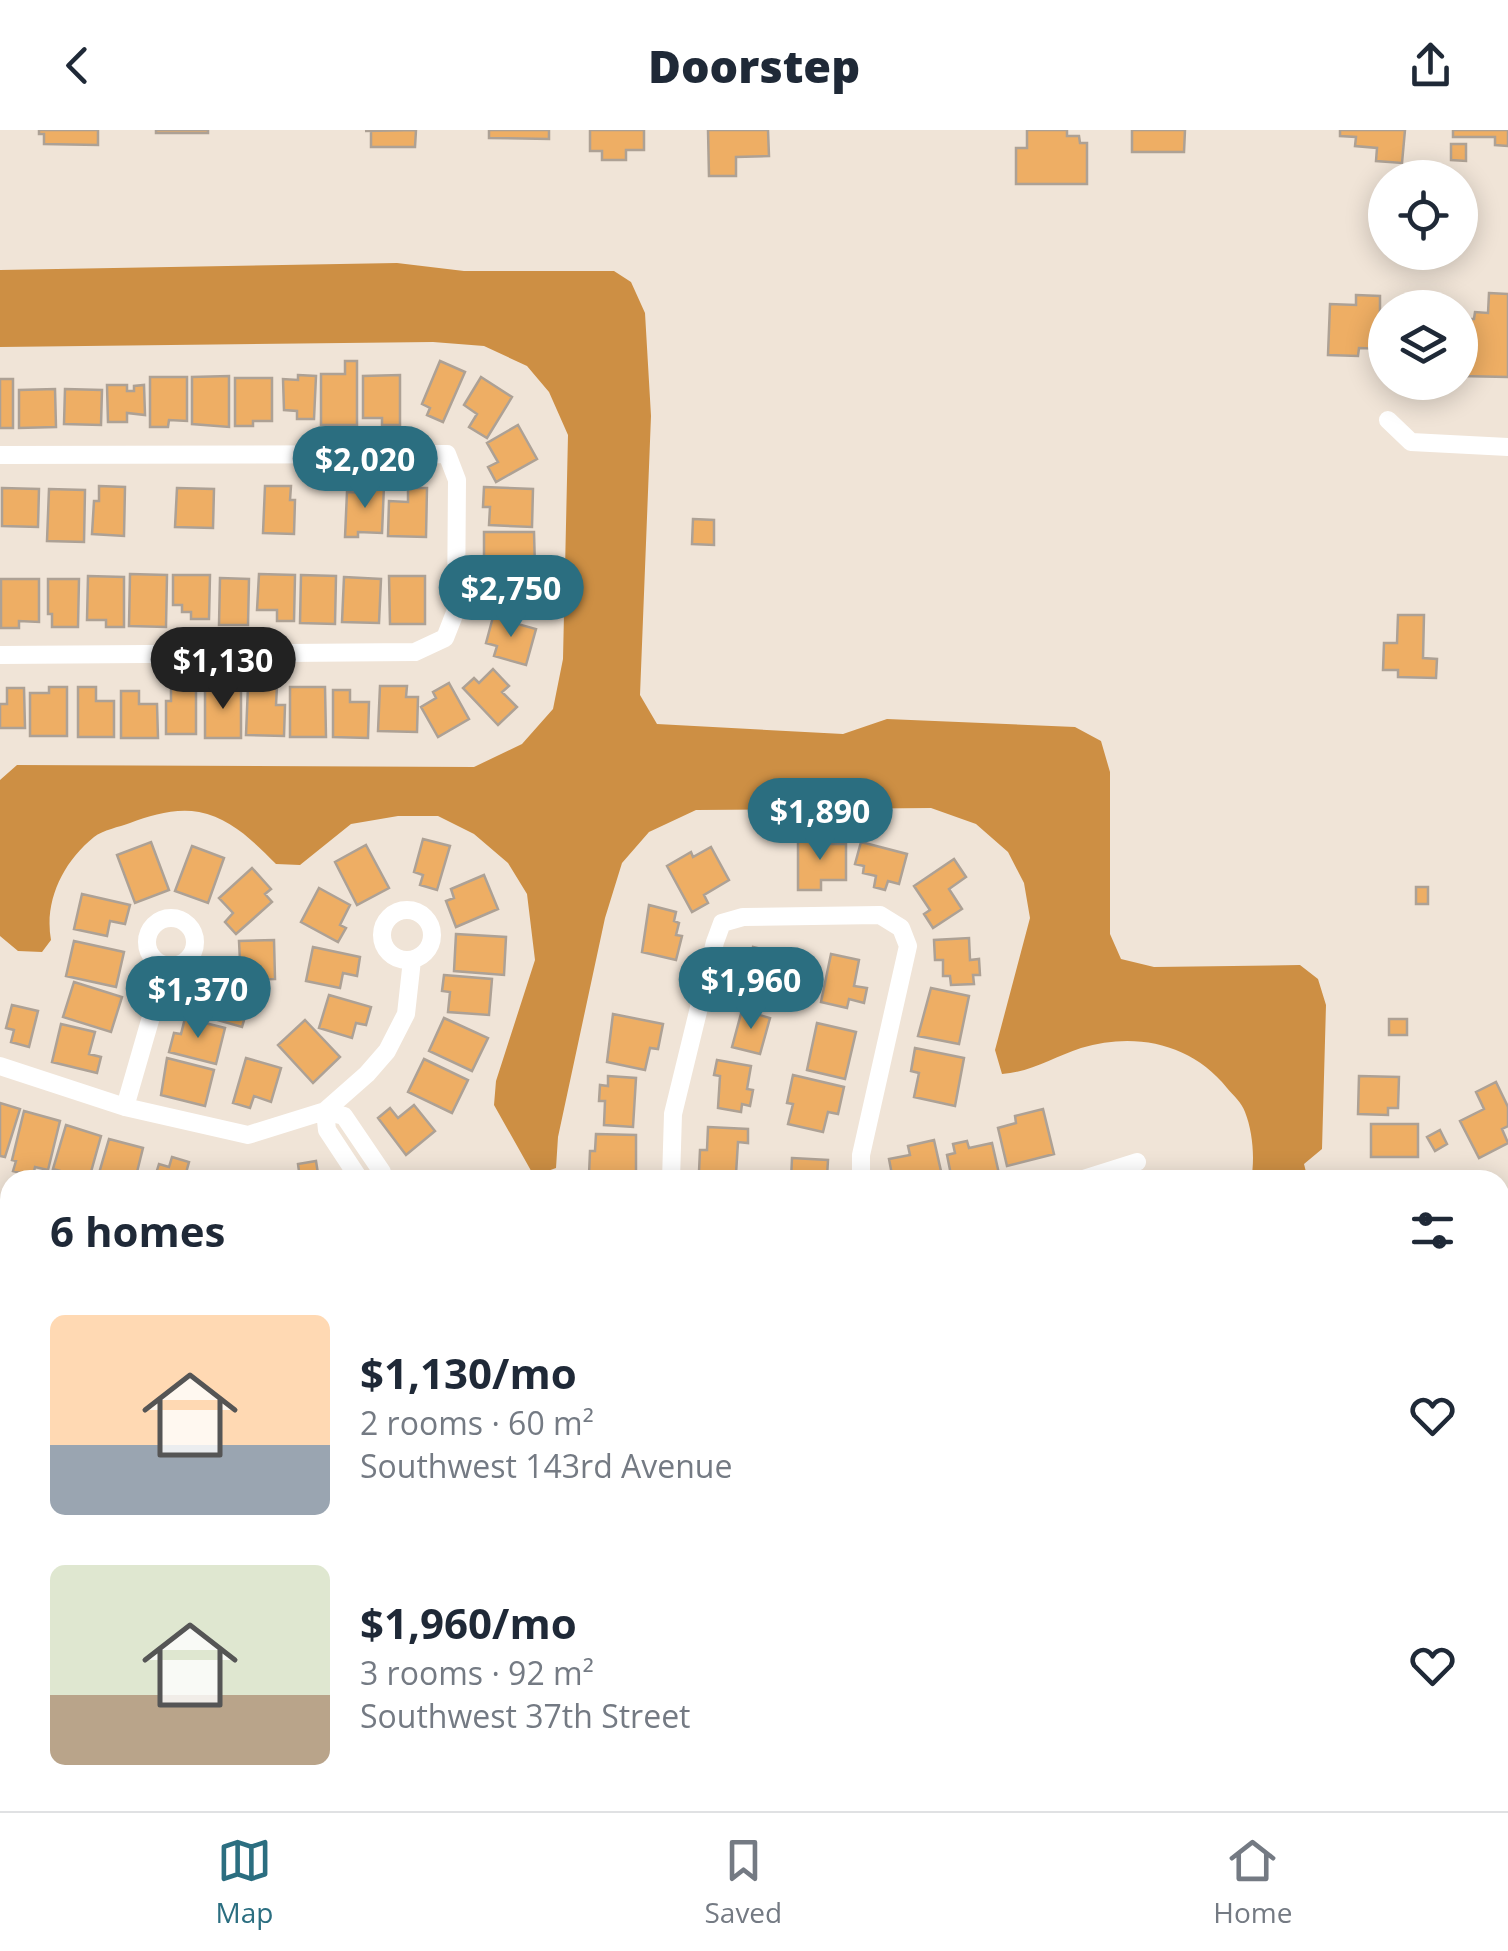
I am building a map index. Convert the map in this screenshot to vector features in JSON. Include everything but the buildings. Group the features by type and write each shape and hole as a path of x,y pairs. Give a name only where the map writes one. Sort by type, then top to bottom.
{"street":[{"path":"1388,420 1411,442 1508,447"},
{"path":"0,455 447,454 457,480 456,610 445,638 414,652 0,655"},
{"path":"671,1170 673,1114 722,922 743,917 880,915 901,928 908,946 861,1154 861,1170"},
{"path":"0,1066 124,1107 248,1135 324,1111 368,1074 387,1051 406,1014 412,960"},
{"path":"124,1107 166,965"},
{"path":"324,1111 327,1130 353,1170"},
{"path":"324,1111 344,1116 381,1170"},
{"path":"1112,1170 1137,1162"}],"shaded area":[{"path":"397,263 464,271 614,271 631,282 645,313 651,416 640,695 657,724 843,734 887,719 1075,727 1101,741 1110,772 1110,934 1121,959 1154,967 1300,965 1318,979 1326,1005 1322,1149 1304,1164 1306,1170 1252,1170 1250,1128 1237,1099 1197,1061 1161,1045 1101,1043 1002,1074 995,1050 1030,918 1024,883 1008,852 976,824 931,808 696,810 649,832 622,863 605,918 558,1137 556,1168 550,1170 531,1170 494,1105 496,1081 535,960 527,894 508,863 474,834 438,816 398,816 351,824 300,865 276,864 241,832 199,812 155,815 111,829 83,847 65,870 50,911 51,940 42,952 18,951 0,936 0,780 17,765 474,767 522,744 553,709 563,659 568,435 549,392 527,366 484,346 433,342 0,347 0,270"}]}
